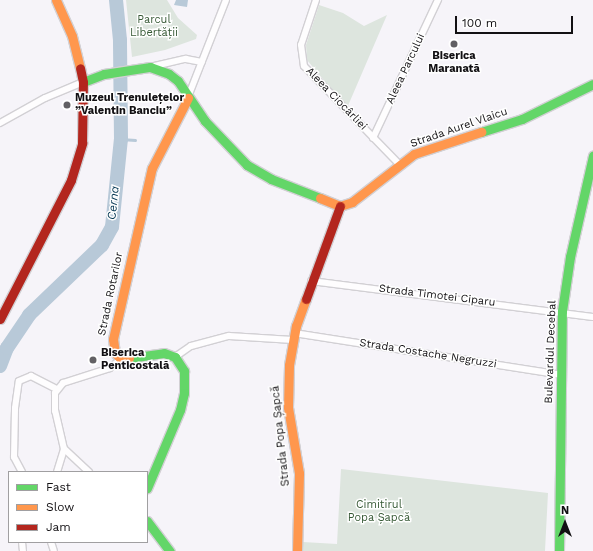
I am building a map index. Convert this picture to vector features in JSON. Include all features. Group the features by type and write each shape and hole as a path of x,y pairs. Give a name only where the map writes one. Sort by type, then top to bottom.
{"street":[{"path":"0,320 3,305 76,169 84,128 83,82 72,36 56,0"},
{"path":"188,98 226,0"},
{"name":"Aleea Ciocârliei","path":"316,0 301,45 304,66 400,164"},
{"name":"Aleea Parcului","path":"373,138 438,0"},
{"path":"0,123 45,98 104,74 186,59 202,62"},
{"path":"147,67 178,81 188,98 205,121 247,165 271,179 340,206"},
{"name":"Strada Aurel Vlaicu","path":"340,206 362,195 400,164 426,149 522,119 593,84"},
{"name":"Strada Rotarilor","path":"121,359 115,353 113,339 149,182 156,159 188,98"},
{"name":"Bulevardul Decebal","path":"559,551 562,311 570,257 593,156"},
{"name":"Strada Popa Șapcă","path":"297,551 299,473 287,387 294,337 311,281 340,206"},
{"name":"Strada Timotei Ciparu","path":"311,281 593,316"},
{"name":"Strada Costache Negruzzi","path":"175,357 191,346 229,336 294,337 561,375"},
{"path":"57,471 64,450 55,410 56,389 63,383 110,368 121,359 159,353 175,357 184,371 183,401 148,486"},
{"path":"21,471 14,458 16,396 19,380 31,376 56,389"},
{"path":"64,450 88,471"},
{"path":"148,523 170,551"}],"green space":[{"name":"Parcul Libertății","path":"126,0 167,0 178,18 197,35 196,39 165,50 132,57"},
{"path":"319,5 343,13 364,26 387,15 347,108 307,60 306,45"},
{"name":"Cimitirul Popa Șapcă","path":"341,469 548,493 545,551 302,551 303,542 337,544"}],"water":[{"path":"176,0 188,0 187,7 174,5"}],"waterway":[{"name":"Cerna","path":"0,366 7,348 29,315 102,245 112,227 121,139 120,40 116,0"},
{"path":"121,139 135,140"}],"traffic: fast":[{"path":"83,82 104,74 150,67 169,74 178,81 205,121 247,165 271,179 320,198"},
{"path":"481,132 522,119 593,84"},
{"path":"559,551 562,311 570,257 593,156"},
{"path":"129,358 164,353 175,357 184,371 184,393 180,410 148,486"},
{"path":"148,522 170,551"}],"traffic: slow":[{"path":"56,0 72,36 80,68"},
{"path":"129,358 121,359 115,353 113,339 152,168 188,98"},
{"path":"320,198 340,206 352,202 414,154 481,132"},
{"path":"297,551 299,473 288,407 289,365 296,326 306,299"}],"traffic: jam":[{"path":"0,319 71,180 82,143 83,82 80,68"},
{"path":"306,299 340,206"}],"place":[{"name":"Biserica Maranată","path":"454,44"},
{"name":"Muzeul Trenulețelor ”Valentin Banciu”","path":"67,105"},
{"name":"Biserica Penticostală","path":"93,360"}]}
